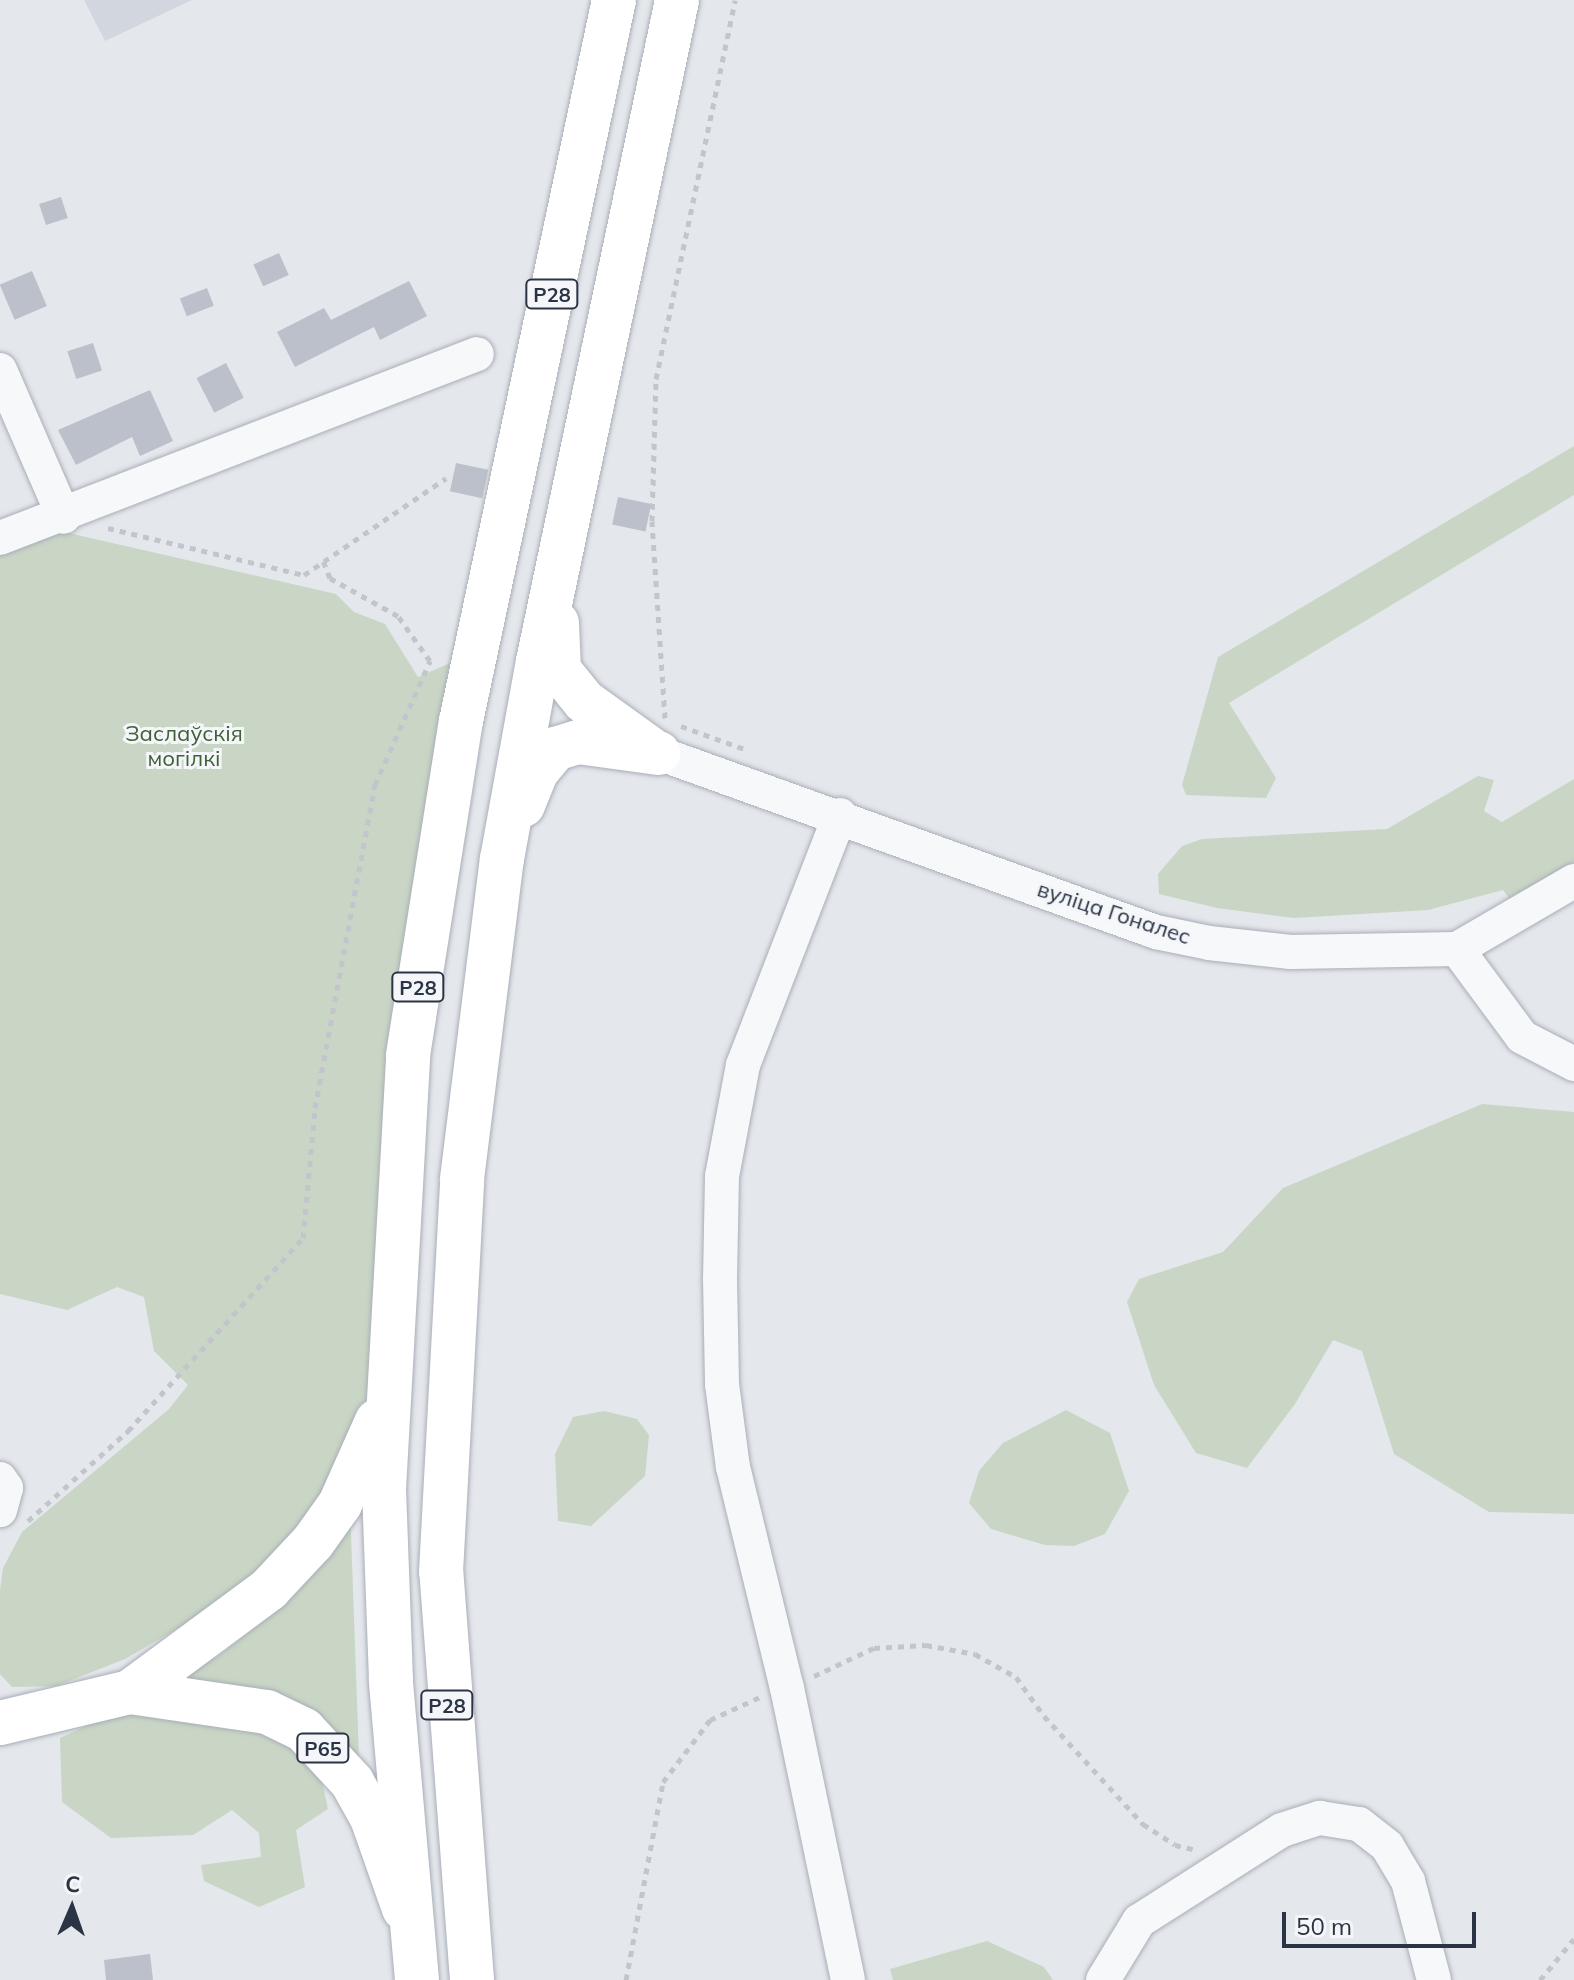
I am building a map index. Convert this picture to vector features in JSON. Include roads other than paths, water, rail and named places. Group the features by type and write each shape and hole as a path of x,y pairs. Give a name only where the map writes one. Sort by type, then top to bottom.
{"main road":[{"name":"Р28","path":"417,1980 391,1680 386,1392 408,1055 432,878 614,0"},
{"name":"Р28","path":"472,1980 441,1572 462,1179 502,859 555,585 677,0"},
{"path":"555,585 559,670 584,701 658,753"},
{"path":"502,859 536,772 555,749 578,742 658,753"},
{"name":"Р65","path":"130,1692 269,1589 313,1542 340,1504 386,1392"},
{"name":"Р65","path":"0,1723 130,1692 267,1712 304,1730 352,1782 372,1818 412,1931"}],"street":[{"path":"0,538 64,517 477,354"},
{"path":"0,370 64,517"},
{"name":"вуліца Гоналес","path":"658,753 840,815 1122,920 1196,941 1291,952 1457,949 1574,881"},
{"path":"840,815 743,1065 722,1176 722,1384 733,1467 787,1688 848,1980"},
{"path":"1457,949 1484,992 1522,1037 1574,1064"},
{"path":"0,1479 6,1488 12,1517"},
{"path":"1103,1980 1139,1921 1282,1830 1320,1818 1359,1824 1387,1846 1408,1881 1434,1980"}],"park label":[{"name":"Заслаўскія могілкі","path":"184,746"}]}
